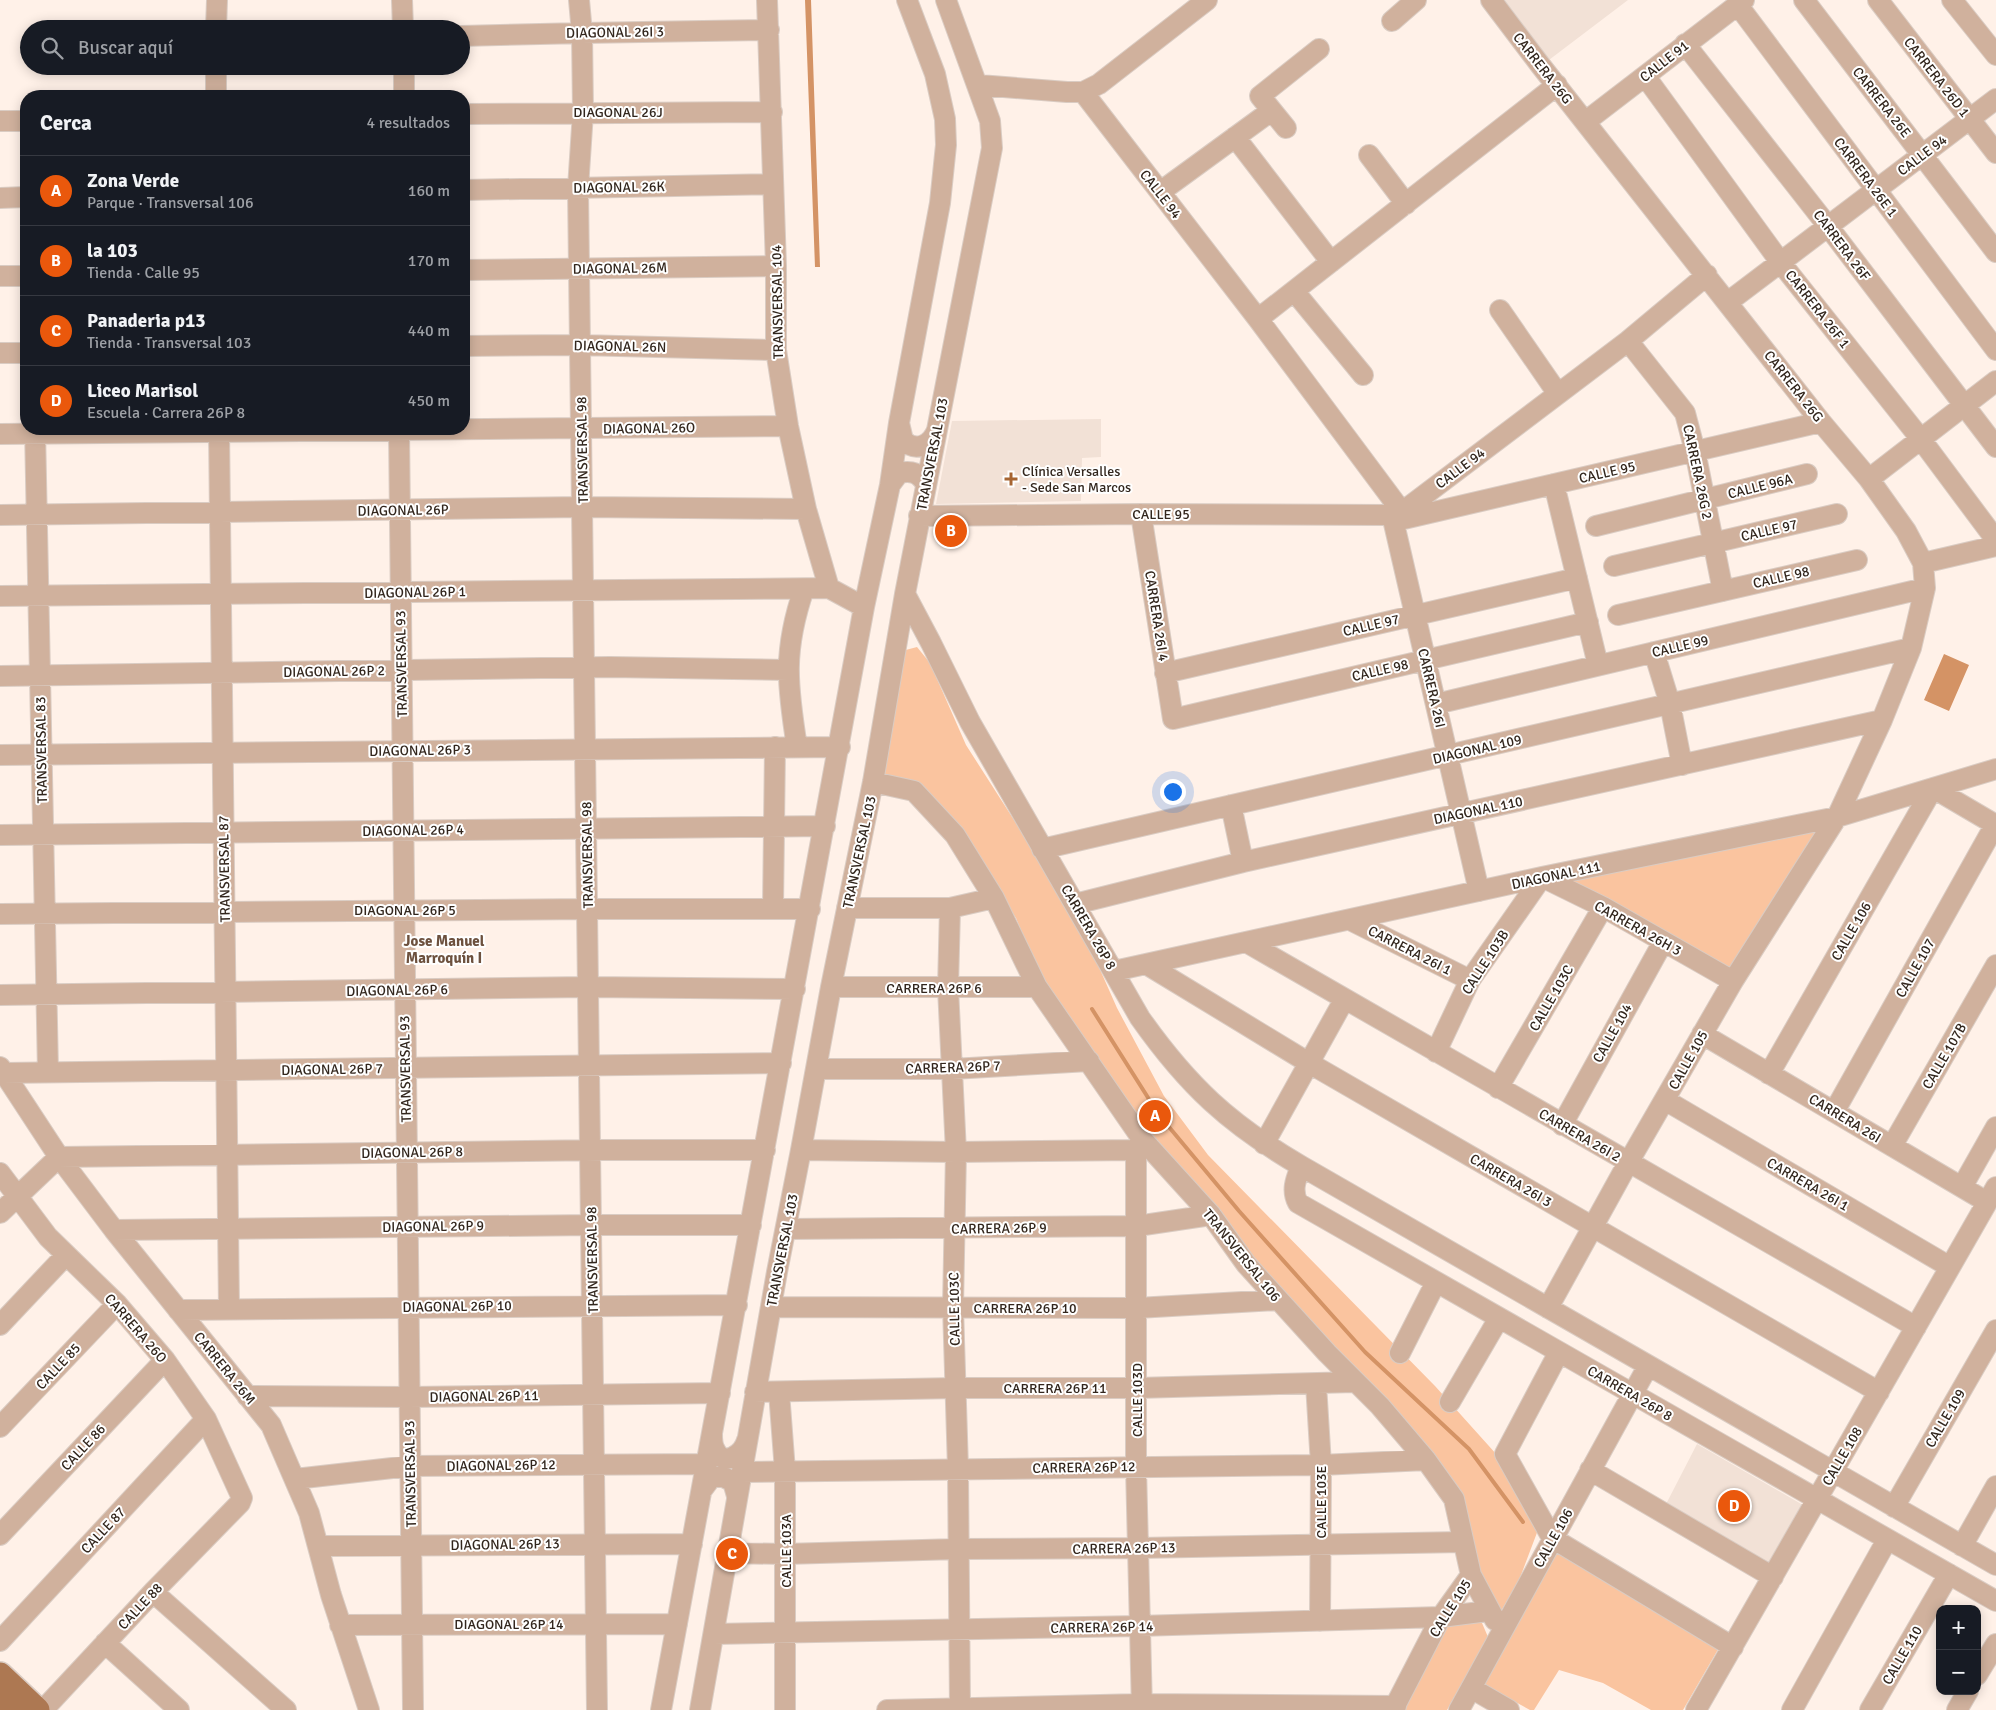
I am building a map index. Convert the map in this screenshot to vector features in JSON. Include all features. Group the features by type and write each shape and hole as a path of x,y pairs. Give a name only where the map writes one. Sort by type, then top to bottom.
{"main road":[{"path":"0,1675 37,1710"},
{"path":"0,1704 7,1710"}],"street":[{"path":"216,20 217,0"},
{"path":"402,0 403,20"},
{"name":"TRANSVERSAL 98","path":"579,0 582,33 583,112 578,188 597,1710"},
{"name":"TRANSVERSAL 104","path":"767,0 776,266 776,350 788,426 806,509 829,588"},
{"path":"662,1710 864,608 890,485 899,423 940,203 946,145 944,119 935,74 907,0"},
{"name":"TRANSVERSAL 103","path":"700,1710 755,1392 830,988 873,782 904,594 992,148 990,121 946,0"},
{"path":"978,86 1083,92 1099,84 1207,0"},
{"path":"1392,21 1416,0"},
{"name":"CARRERA 26G","path":"1491,0 1821,422 1869,479 1906,531 1922,562 1925,588 1911,648 1882,720 1837,817"},
{"name":"CARRERA 26E","path":"1804,0 1996,252"},
{"name":"CARRERA 26D 1","path":"1878,0 1996,153"},
{"path":"1952,0 1996,55"},
{"name":"CALLE 91","path":"1585,122 1740,2"},
{"name":"CARRERA 26E 1","path":"1740,2 1875,190 1996,350"},
{"name":"DIAGONAL 26I 3","path":"470,36 768,30"},
{"name":"CARRERA 26F","path":"1685,44 1827,225 1996,447"},
{"path":"1286,128 1260,96 1319,49"},
{"path":"216,75 216,90"},
{"path":"404,75 404,90"},
{"name":"CARRERA 26F 1","path":"1645,76 1781,263 1920,438 1996,540"},
{"path":"1258,319 1557,85"},
{"name":"CALLE 94","path":"1083,92 1258,319 1395,516 1628,341 1707,275"},
{"name":"CALLE 94","path":"1728,302 1781,263 1827,225 1996,99"},
{"path":"1160,192 1271,111"},
{"name":"DIAGONAL 26J","path":"470,114 772,112"},
{"path":"0,121 20,121"},
{"path":"1235,137 1331,262"},
{"path":"1369,155 1406,204"},
{"name":"DIAGONAL 26K","path":"470,190 773,184"},
{"path":"0,198 20,197"},
{"name":"DIAGONAL 26M","path":"470,270 776,266"},
{"path":"0,276 20,276"},
{"path":"1294,291 1363,375"},
{"path":"1500,310 1558,394"},
{"name":"CARRERA 26G 2","path":"1628,341 1685,413 1695,451 1723,591"},
{"name":"DIAGONAL 26N","path":"470,346 580,345 776,350"},
{"path":"0,353 20,352"},
{"path":"1869,479 1996,381"},
{"name":"CALLE 95","path":"919,516 1142,514 1395,516 1554,484 1821,422"},
{"path":"899,423 903,440 913,446 926,444 932,439 937,430"},
{"name":"DIAGONAL 26O","path":"470,429 788,426"},
{"name":"DIAGONAL 26O","path":"0,434 20,432"},
{"name":"TRANSVERSAL 83","path":"35,435 48,1072"},
{"name":"TRANSVERSAL 87","path":"219,435 230,1309"},
{"name":"TRANSVERSAL 93","path":"399,435 413,1710"},
{"path":"890,485 899,473 910,471 921,475 926,484"},
{"name":"CALLE 96A","path":"1596,526 1807,474"},
{"path":"1554,484 1598,665"},
{"name":"DIAGONAL 26P","path":"0,515 582,507 806,509"},
{"name":"CARRERA 26I 4","path":"1142,514 1173,719"},
{"name":"CALLE 97","path":"1614,566 1837,514"},
{"name":"CARRERA 26I","path":"1395,516 1425,660 1479,891"},
{"path":"1922,562 1996,546"},
{"name":"CALLE 98","path":"1618,615 1857,560"},
{"name":"CALLE 97","path":"1166,673 1577,578"},
{"path":"829,588 864,608"},
{"name":"DIAGONAL 26P 1","path":"0,596 829,588"},
{"name":"CALLE 99","path":"1436,704 1925,588"},
{"path":"797,747 788,692 788,670 792,628 804,589"},
{"name":"CARRERA 26P 8","path":"904,594 931,643 970,722 1140,1018 1166,1054 1195,1088 1228,1118 1264,1144 1301,1166 1996,1565"},
{"name":"CALLE 98","path":"1173,719 1588,622"},
{"path":"895,650 908,641 924,640 931,643"},
{"name":"DIAGONAL 109","path":"1042,849 1911,648"},
{"path":"1654,652 1670,704 1682,765"},
{"name":"DIAGONAL 26P 2","path":"0,676 584,668 788,670"},
{"name":"DIAGONAL 110","path":"1075,904 1243,862 1882,720"},
{"path":"773,909 774,747"},
{"name":"DIAGONAL 26P 3","path":"0,756 585,748 840,747"},
{"name":"DIAGONAL 111","path":"1114,971 1542,877 1837,817 1996,769"},
{"name":"TRANSVERSAL 106","path":"873,782 914,791 955,835 994,898 1037,987 1090,1061 1139,1145 1211,1215 1246,1264 1355,1382 1380,1406 1426,1460 1454,1499"},
{"path":"1933,788 1996,825"},
{"name":"CALLE 106","path":"1769,1074 1933,788"},
{"path":"1231,805 1243,862"},
{"name":"CALLE 105","path":"1548,1308 1628,1163 1733,981 1837,817"},
{"name":"CALLE 107","path":"1834,1112 1996,825"},
{"name":"DIAGONAL 26P 4","path":"0,835 825,826"},
{"name":"CARRERA 26H 3","path":"1542,877 1603,907 1733,981"},
{"name":"CALLE 103B","path":"1436,1052 1470,980 1542,877"},
{"path":"847,908 950,908 994,898"},
{"name":"CALLE 103C","path":"1498,1088 1603,907"},
{"name":"CALLE 103C","path":"950,908 948,988 956,1152 953,1228 953,1308 958,1469 960,1709"},
{"name":"DIAGONAL 26P 5","path":"0,914 404,910 810,909"},
{"name":"CARRERA 26I 1","path":"1350,920 1470,980"},
{"name":"CARRERA 26I 2","path":"1246,942 1916,1327"},
{"name":"CALLE 104","path":"1562,1125 1663,942"},
{"name":"CARRERA 26I 3","path":"1146,964 1309,1063 1878,1392"},
{"name":"CALLE 107B","path":"1892,1146 1996,966"},
{"name":"DIAGONAL 26P 6","path":"0,995 588,987 795,989"},
{"name":"CARRERA 26P 6","path":"830,988 1037,987"},
{"path":"1264,1144 1344,1000"},
{"name":"CARRERA 26I","path":"1702,1034 1962,1187 1992,1195"},
{"name":"CARRERA 26P 7","path":"816,1069 952,1069 1090,1061"},
{"name":"DIAGONAL 26P 7","path":"2,1070 48,1072 781,1063"},
{"name":"CARRERA 26M","path":"2,1070 59,1157 114,1230 271,1425 309,1513 340,1625 369,1710"},
{"name":"CARRERA 26I 1","path":"1665,1100 1950,1267"},
{"path":"1962,1187 1996,1127"},
{"path":"801,1150 956,1152 1139,1145"},
{"name":"CALLE 103D","path":"1139,1145 1136,1466 1142,1707"},
{"name":"DIAGONAL 26P 8","path":"59,1157 591,1150 765,1150"},
{"path":"0,1214 59,1157"},
{"name":"CARRERA 26P 8","path":"1301,1166 1294,1186 1294,1196 1298,1203 1996,1602"},
{"name":"CARRERA 26O","path":"0,1173 48,1237 117,1304 165,1360 206,1418 242,1498 240,1503"},
{"name":"CALLE 108","path":"1696,1710 1992,1195"},
{"name":"CARRERA 26P 9","path":"786,1229 1137,1226 1211,1215"},
{"name":"DIAGONAL 26P 9","path":"114,1230 592,1224 751,1225"},
{"path":"0,1326 66,1255"},
{"path":"1400,1353 1436,1282"},
{"name":"CARRERA 26P 10","path":"771,1307 1137,1308 1278,1300"},
{"name":"CALLE 85","path":"0,1427 117,1304"},
{"name":"DIAGONAL 26P 10","path":"178,1310 736,1305"},
{"path":"1450,1402 1499,1318"},
{"name":"CALLE 109","path":"1894,1506 1996,1330"},
{"path":"1559,1352 1505,1454 1552,1538 1733,1647"},
{"name":"CALLE 86","path":"0,1534 165,1360"},
{"name":"CALLE 106","path":"1459,1710 1501,1630 1648,1366"},
{"name":"CARRERA 26P 11","path":"755,1392 956,1388 1137,1388 1355,1382"},
{"name":"CALLE 103E","path":"1316,1384 1321,1464 1320,1621"},
{"name":"CALLE 103A","path":"779,1392 785,1471 786,1710"},
{"name":"DIAGONAL 26P 11","path":"247,1396 409,1397 720,1393"},
{"name":"CALLE 87","path":"0,1642 206,1418"},
{"path":"712,1434 714,1449 716,1453 724,1458 732,1458 740,1453 747,1438"},
{"name":"CARRERA 26P 12","path":"742,1472 1321,1464 1426,1460"},
{"name":"DIAGONAL 26P 12","path":"295,1479 410,1466 707,1464"},
{"path":"1590,1470 1773,1577"},
{"path":"702,1490 711,1478 722,1476 733,1482 737,1496"},
{"path":"1962,1546 1996,1486"},
{"name":"CALLE 105","path":"1395,1708 1441,1617 1471,1575 1454,1499"},
{"name":"CALLE 88","path":"43,1710 153,1592 240,1503"},
{"path":"1792,1710 1887,1540"},
{"name":"CARRERA 26P 13","path":"728,1553 785,1554 958,1549 1139,1548 1463,1542"},
{"name":"DIAGONAL 26P 13","path":"318,1546 596,1543 692,1544"},
{"name":"CALLE 110","path":"1870,1710 1948,1574"},
{"path":"1471,1575 1488,1610 1501,1630"},
{"path":"153,1592 286,1710"},
{"name":"CARRERA 26P 14","path":"714,1634 1320,1621 1441,1617 1488,1610"},
{"name":"DIAGONAL 26P 14","path":"340,1625 677,1624"},
{"path":"105,1644 180,1710"},
{"path":"1981,1668 1996,1644"},
{"path":"1471,1688 1509,1710"},
{"path":"1957,1710 1966,1695"},
{"path":"887,1710 1142,1707 1395,1708"}],"shaded area":[{"path":"805,0 811,0 820,267 815,267"},
{"path":"1491,0 1628,0 1541,66"},
{"name":"Clínica Versalles - Sede San Marcos","path":"1101,419 1101,457 1082,458 1081,501 936,504 952,421"},
{"path":"917,647 930,663 966,745 1030,845 1094,956 1117,1008 1164,1096 1208,1155 1435,1386 1497,1455 1538,1530 1518,1583 1495,1621 1454,1501 1145,1136 1042,984 1016,918 956,832 916,790 876,780 898,652"},
{"path":"1944,654 1969,665 1949,711 1924,700"},
{"path":"1837,817 1733,981 1542,877"},
{"path":"1697,1444 1803,1505 1769,1567 1664,1508"},
{"path":"1554,1551 1720,1646 1683,1710 1651,1710 1603,1683 1559,1670 1534,1710 1530,1710 1481,1683"},
{"path":"1463,1621 1482,1623 1488,1637 1447,1710 1399,1710 1442,1626"}],"waterway":[{"path":"1092,1009 1159,1115 1239,1211 1365,1352 1469,1449 1523,1522"}],"place":[{"name":"Clínica Versalles - Sede San Marcos","path":"1011,479"},
{"name":"la 103","path":"951,531"},
{"name":"Zona Verde","path":"1155,1116"},
{"name":"Liceo Marisol","path":"1734,1506"},
{"name":"Panaderia p13","path":"732,1554"}],"district":[{"name":"Jose Manuel Marroquín I","path":"444,950"}]}
